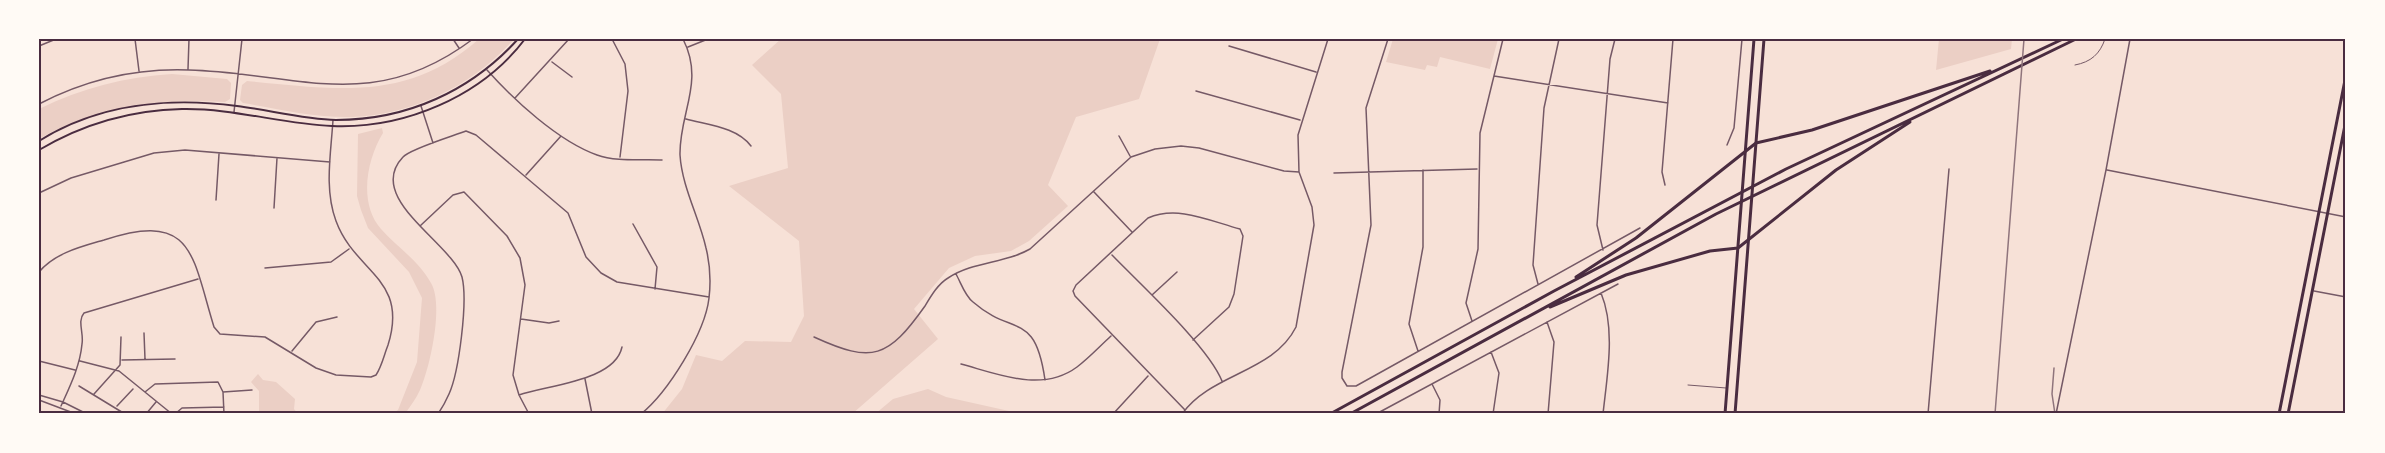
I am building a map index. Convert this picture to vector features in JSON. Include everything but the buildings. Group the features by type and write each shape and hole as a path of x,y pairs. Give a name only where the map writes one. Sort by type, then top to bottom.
{"main road":[{"path":"39,141 87,118 130,106 178,103 234,105 333,120 374,117 421,106 454,91 487,70 518,39"},
{"path":"39,150 78,130 132,114 184,109 234,112 332,126 376,123 423,113 470,88 490,73 525,39"},
{"path":"1725,414 1754,39"},
{"path":"1735,414 1764,39"},
{"path":"1554,291 1636,238 1756,143 1812,130 1995,70 2063,39"},
{"path":"1350,414 1716,214 2076,39"},
{"path":"1330,414 1554,291 1786,169 1995,70"},
{"path":"2279,414 2346,75"},
{"path":"1532,314 1626,275 1710,251 1738,248 1836,170 1917,118"},
{"path":"2288,414 2346,120"}],"street":[{"path":"39,46 56,39"},
{"path":"135,39 139,72"},
{"path":"188,70 189,39"},
{"path":"234,112 242,39"},
{"path":"453,39 460,49"},
{"path":"39,104 94,82 139,72 188,70 331,85 382,83 423,70 473,39"},
{"path":"515,99 569,39"},
{"path":"612,39 625,64 628,91 620,159"},
{"path":"641,414 664,392 675,375 702,321 709,297 710,270 684,178 681,159 685,119 693,84 687,47 683,39"},
{"path":"687,47 708,39"},
{"path":"1182,414 1196,398 1276,353 1288,341 1296,327 1314,225 1312,207 1299,172 1297,151 1301,121 1328,39"},
{"path":"1388,39 1366,108 1370,171 1368,245 1342,372 1344,383 1351,386 1418,352 1640,228"},
{"path":"1472,322 1466,303 1478,249 1480,133 1503,39"},
{"path":"1539,285 1533,265 1547,85 1559,39"},
{"path":"1603,250 1597,225 1610,59 1615,39"},
{"path":"1665,185 1662,172 1673,39"},
{"path":"1727,146 1734,128 1742,39"},
{"path":"2056,414 2106,170 2130,39"},
{"path":"1229,46 1317,72"},
{"path":"551,61 572,77"},
{"path":"487,70 515,99 561,136 597,155 620,159 662,160"},
{"path":"1493,76 1668,103"},
{"path":"1196,91 1301,121"},
{"path":"421,106 434,144"},
{"path":"685,119 734,132 745,137 751,146"},
{"path":"39,272 63,253 134,230 166,231 180,239 191,251 214,327 220,334 265,337 316,368 336,375 371,377 379,370 394,324 392,302 380,279 350,249 336,221 330,195 333,120"},
{"path":"438,414 453,382 465,299 461,276 451,257 419,227 402,205 396,192 394,177 404,155 466,131 476,135 568,213 586,257 601,273 617,282 709,297"},
{"path":"525,177 561,136"},
{"path":"1119,136 1131,157"},
{"path":"814,337 843,350 879,351 904,336 935,291 955,273 969,266 1015,258 1030,249 1131,157 1155,149 1181,146 1284,171 1299,172"},
{"path":"39,193 71,178 154,153 185,150 330,162"},
{"path":"216,200 219,153"},
{"path":"274,208 278,157"},
{"path":"1334,173 1478,169"},
{"path":"1928,414 1949,169"},
{"path":"1418,352 1409,324 1423,247 1423,170"},
{"path":"2106,170 2346,217"},
{"path":"1094,191 1132,233"},
{"path":"419,227 453,195 464,192 507,236 520,258 525,285 513,375 519,395 530,414"},
{"path":"1185,410 1111,335 1073,291 1076,285 1132,233 1149,218 1161,212 1176,212 1240,229 1243,236 1234,294 1229,308 1193,340"},
{"path":"633,224 657,267 655,289"},
{"path":"265,268 331,262 350,249"},
{"path":"1111,254 1193,340 1218,369 1223,382"},
{"path":"1151,296 1177,272"},
{"path":"955,273 970,301 1028,333 1041,353 1045,380"},
{"path":"61,406 79,360 83,337 80,319 84,313 199,279"},
{"path":"1376,414 1618,284"},
{"path":"2313,291 2346,297"},
{"path":"1600,292 1607,310 1608,344 1603,414"},
{"path":"291,352 316,322 337,317"},
{"path":"520,319 549,323 559,321"},
{"path":"1546,322 1554,342 1548,414"},
{"path":"144,333 145,360"},
{"path":"961,364 1028,381 1045,380 1076,368 1111,335"},
{"path":"94,394 117,369 121,360 121,337"},
{"path":"519,395 603,372 618,360 622,347"},
{"path":"1491,352 1499,373 1493,414"},
{"path":"121,360 175,359"},
{"path":"79,360 117,369 173,414 182,408 224,407"},
{"path":"39,361 76,370"},
{"path":"1113,414 1149,375"},
{"path":"584,378 592,414"},
{"path":"146,392 155,384 218,382 222,385 224,414"},
{"path":"1432,384 1440,400 1439,414"},
{"path":"78,386 125,414"},
{"path":"116,408 132,389"},
{"path":"223,392 252,390"},
{"path":"39,394 63,402 87,414"},
{"path":"39,400 61,406 76,414"},
{"path":"146,414 156,401"}],"lane":[{"path":"2075,65 2087,62 2097,54 2105,39"},
{"path":"1688,385 1727,388"}],"shaded area":[{"path":"479,39 514,39 480,70 461,83 420,103 398,110 352,117 325,116 243,103 240,100 242,85 247,81 340,88 397,83 425,74 452,60"},
{"path":"781,39 1160,39 1139,99 1076,117 1048,185 1068,206 1029,241 1011,251 975,256 949,268 914,309 938,339 852,414 662,414 682,389 696,355 722,361 745,341 791,342 804,316 799,241 729,186 788,168 781,94 752,65"},
{"path":"1393,39 1498,39 1490,69 1440,57 1437,67 1427,65 1425,70 1386,62"},
{"path":"1939,39 2012,39 2011,49 1936,70"},
{"path":"172,74 227,79 231,83 230,99 225,102 176,102 129,107 84,119 39,139 39,109 71,95 104,85"},
{"path":"382,128 383,133 369,168 367,194 369,207 381,229 426,275 435,293 436,320 428,367 420,390 405,414 392,414 398,410 417,362 422,298 409,272 368,228 357,196 358,134"},
{"path":"258,374 263,380 276,382 295,399 294,409 298,414 259,414 259,391 251,382"},
{"path":"928,389 946,397 1023,414 875,414 893,399"}],"railway":[{"path":"1995,414 2024,39"},
{"path":"2054,368 2052,394 2055,414"}]}
